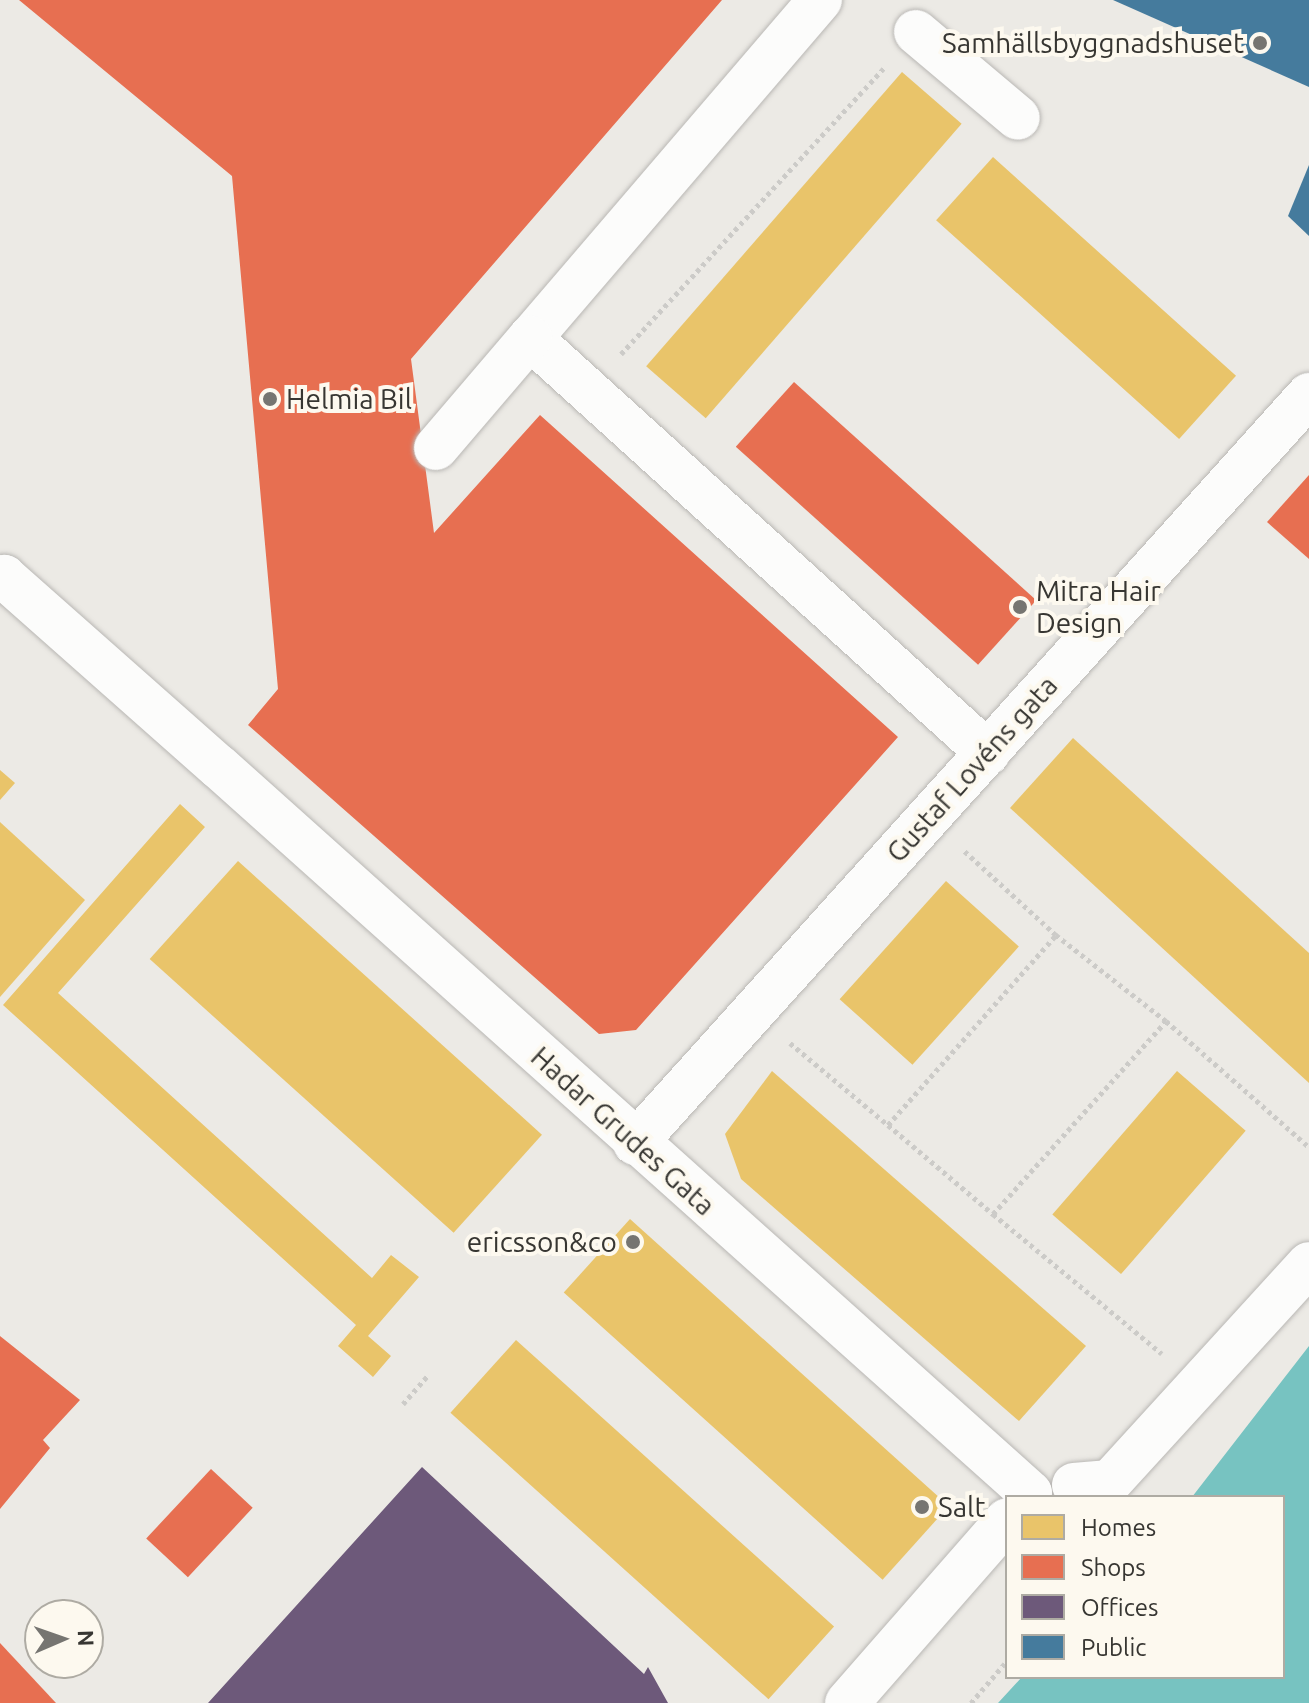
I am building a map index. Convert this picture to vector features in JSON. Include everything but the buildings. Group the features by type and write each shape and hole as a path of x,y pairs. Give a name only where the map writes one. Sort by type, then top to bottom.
{"street":[{"path":"436,448 820,0"},
{"path":"916,32 1018,118"},
{"path":"530,338 988,753"},
{"name":"Gustaf Lovéns gata","path":"635,1143 1309,395"},
{"name":"Hadar Grudes Gata","path":"0,581 4,577 219,767 635,1143 1012,1495"},
{"path":"1074,1485 1110,1482 1309,1264"},
{"path":"847,1703 1005,1521"}],"path":[{"path":"588,390 916,32"},
{"path":"929,818 1056,935 1166,1021 1309,1147"},
{"path":"888,1125 1056,935"},
{"path":"753,1012 1168,1360"},
{"path":"993,1214 1166,1021"},
{"path":"403,1404 427,1376"},
{"path":"971,1703 1005,1663"}],"water":[{"path":"1309,1346 1309,1703 998,1703 1020,1679 1285,1679 1285,1495 1194,1495"}],"place":[{"name":"Samhällsbyggnadshuset","path":"1260,43"},
{"name":"Helmia Bil","path":"270,399"},
{"name":"Mitra Hair Design","path":"1020,607"},
{"name":"ericsson&co","path":"633,1242"},
{"name":"Salt","path":"922,1507"}]}
